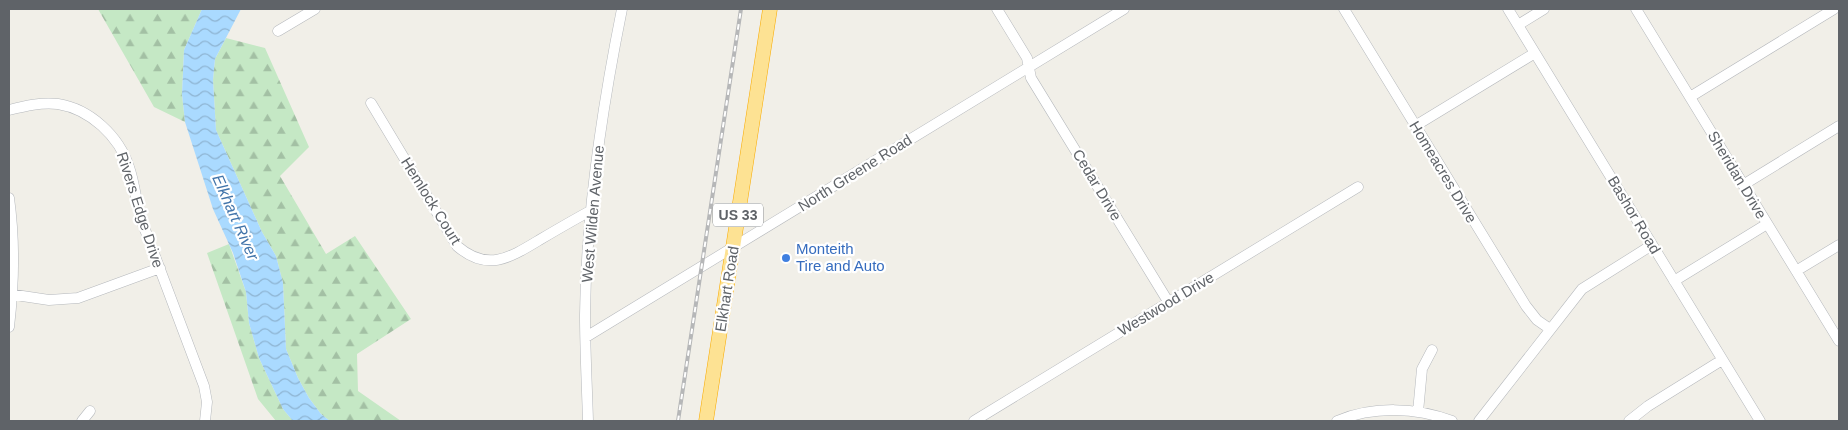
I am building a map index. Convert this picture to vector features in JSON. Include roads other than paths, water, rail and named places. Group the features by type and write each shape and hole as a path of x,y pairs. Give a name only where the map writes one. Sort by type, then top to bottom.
{"highway":[{"name":"Elkhart Road","path":"706,421 770,9"}],"street":[{"path":"278,31 315,9"},
{"name":"West Wilden Avenue","path":"588,421 585,313 592,210 604,102 622,9"},
{"name":"Cedar Drive","path":"998,9 1027,58 1031,78 1169,303"},
{"name":"North Greene Road","path":"586,337 1124,9"},
{"name":"Homeacres Drive","path":"1344,9 1526,306 1538,320 1550,329"},
{"name":"Bashor Road","path":"1508,9 1760,421"},
{"path":"1518,25 1544,9"},
{"name":"Sheridan Drive","path":"1636,9 1839,341"},
{"path":"1690,97 1834,9"},
{"path":"1415,126 1535,53"},
{"name":"Hemlock Court","path":"371,102 457,246 472,257 490,261 507,258 592,210"},
{"name":"Rivers Edge Drive","path":"9,110 29,105 58,104 81,112 109,133 122,150 133,179 141,219 204,386 207,402 205,421"},
{"path":"1743,185 1839,126"},
{"name":"Westwood Drive","path":"974,421 1358,187"},
{"path":"9,198 13,246 9,327"},
{"path":"1674,281 1767,224"},
{"path":"1796,271 1839,244"},
{"path":"1480,421 1582,289 1652,245"},
{"path":"10,294 49,300 78,298 160,268"},
{"path":"1418,412 1422,369 1432,350"},
{"path":"1629,421 1648,406 1722,360"},
{"path":"1337,421 1378,411 1397,410 1418,412 1452,421"},
{"path":"82,421 90,411"}],"water":[{"name":"Elkhart River","path":"202,9 241,9 215,59 213,80 216,130 262,232 276,256 283,283 286,349 309,398 321,414 330,421 293,421 283,409 259,358 249,323 246,292 233,253 213,209 185,122 182,94 184,50"}],"railway":[{"path":"678,421 741,9"}],"place":[{"name":"Monteith Tire and Auto","path":"786,258"}]}
